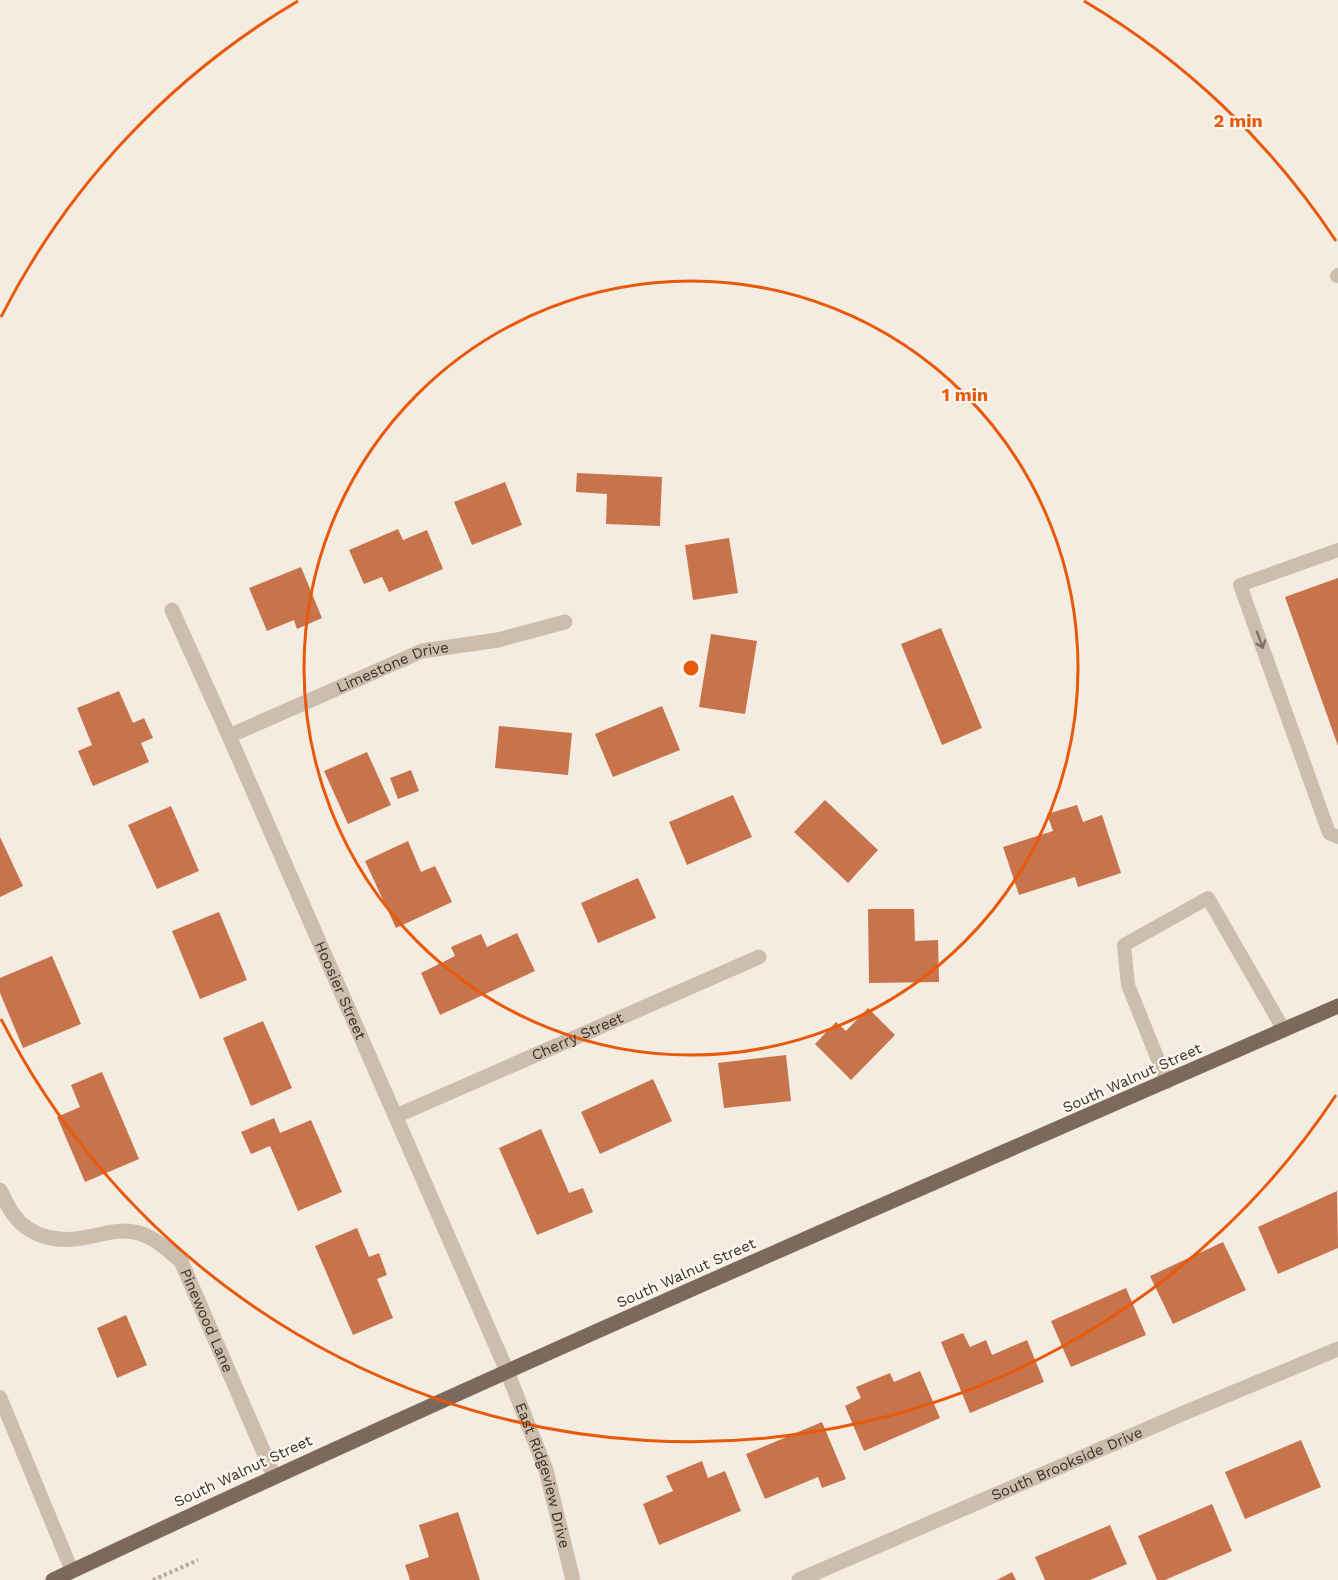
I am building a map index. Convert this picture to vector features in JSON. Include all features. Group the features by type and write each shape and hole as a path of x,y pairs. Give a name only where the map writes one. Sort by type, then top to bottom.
{"main road":[{"name":"South Walnut Street","path":"53,1580 274,1476 507,1371 1338,1006"}],"street":[{"name":"Hoosier Street","path":"172,610 507,1371"},
{"name":"Limestone Drive","path":"229,736 422,651 498,640 565,622"},
{"name":"Cherry Street","path":"396,1116 759,957"},
{"name":"Pinewood Lane","path":"0,1190 14,1215 30,1231 54,1240 76,1240 109,1232 134,1232 153,1238 181,1261 274,1476"},
{"name":"South Brookside Drive","path":"799,1580 1184,1413 1338,1349"},
{"name":"East Ridgeview Drive","path":"507,1371 546,1470 573,1580"}],"lane":[{"path":"1338,550 1240,585 1329,833 1338,837"},
{"path":"1167,1082 1128,985 1124,945 1208,898 1284,1030"},
{"path":"0,1396 72,1571"}],"path":[{"path":"153,1580 198,1560"}],"building":[{"path":"577,473 662,477 660,526 606,524 607,494 576,492"},
{"path":"505,482 522,525 472,545 454,502"},
{"path":"398,529 403,540 427,530 443,569 389,592 382,577 364,584 349,550"},
{"path":"729,538 738,593 693,600 685,545"},
{"path":"301,567 322,618 297,629 294,620 267,631 249,588"},
{"path":"1338,578 1338,746 1285,597"},
{"path":"941,628 982,728 942,745 901,644"},
{"path":"711,634 757,641 745,714 699,707"},
{"path":"119,691 133,723 144,718 153,738 141,743 149,762 93,786 78,751 92,745 77,708"},
{"path":"662,706 680,750 613,777 595,734"},
{"path":"499,726 572,733 568,775 495,768"},
{"path":"367,752 391,805 348,824 324,771"},
{"path":"411,770 419,791 398,799 390,778"},
{"path":"733,795 752,837 687,865 669,822"},
{"path":"825,800 878,850 848,883 794,832"},
{"path":"1077,805 1083,822 1102,815 1121,873 1078,887 1075,877 1019,895 1003,847 1053,831 1047,814"},
{"path":"171,806 199,871 157,889 128,825"},
{"path":"0,837 23,886 0,897"},
{"path":"408,841 421,872 435,866 452,902 396,928 365,861"},
{"path":"638,878 656,918 598,943 581,903"},
{"path":"868,909 914,909 915,941 938,940 939,982 869,983"},
{"path":"219,912 247,980 200,999 172,931"},
{"path":"517,933 535,971 440,1015 421,973 455,956 451,947 481,934 487,947"},
{"path":"52,956 81,1024 23,1048 0,993 0,978"},
{"path":"868,1008 895,1035 851,1080 815,1044 836,1022 846,1031"},
{"path":"263,1021 292,1088 251,1106 223,1038"},
{"path":"786,1055 791,1101 724,1108 718,1063"},
{"path":"102,1072 139,1159 85,1182 57,1117 80,1107 71,1085"},
{"path":"653,1079 672,1121 600,1154 581,1112"},
{"path":"274,1118 280,1133 311,1120 342,1192 298,1211 270,1146 251,1154 241,1132"},
{"path":"541,1129 569,1193 583,1188 593,1212 537,1235 499,1148"},
{"path":"1337,1191 1338,1248 1278,1274 1258,1227"},
{"path":"357,1228 369,1257 379,1253 387,1275 377,1279 393,1318 353,1335 315,1246"},
{"path":"1223,1242 1246,1290 1173,1324 1150,1276"},
{"path":"1126,1288 1146,1335 1071,1367 1051,1321"},
{"path":"126,1315 147,1365 117,1378 97,1328"},
{"path":"963,1333 970,1347 986,1340 992,1355 1027,1340 1044,1382 970,1413 941,1342"},
{"path":"920,1371 940,1418 864,1451 845,1406 861,1398 856,1387 890,1373 894,1382"},
{"path":"822,1422 846,1479 822,1488 818,1477 765,1499 746,1454"},
{"path":"1301,1440 1321,1487 1245,1519 1225,1472"},
{"path":"702,1461 708,1478 725,1471 741,1511 659,1545 643,1504 673,1491 666,1476"},
{"path":"1212,1504 1232,1551 1165,1580 1157,1580 1138,1536"},
{"path":"458,1512 480,1580 410,1580 405,1565 429,1557 419,1525"},
{"path":"1110,1525 1127,1564 1090,1580 1045,1580 1035,1557"},
{"path":"1012,1572 1016,1580 997,1580"}]}
